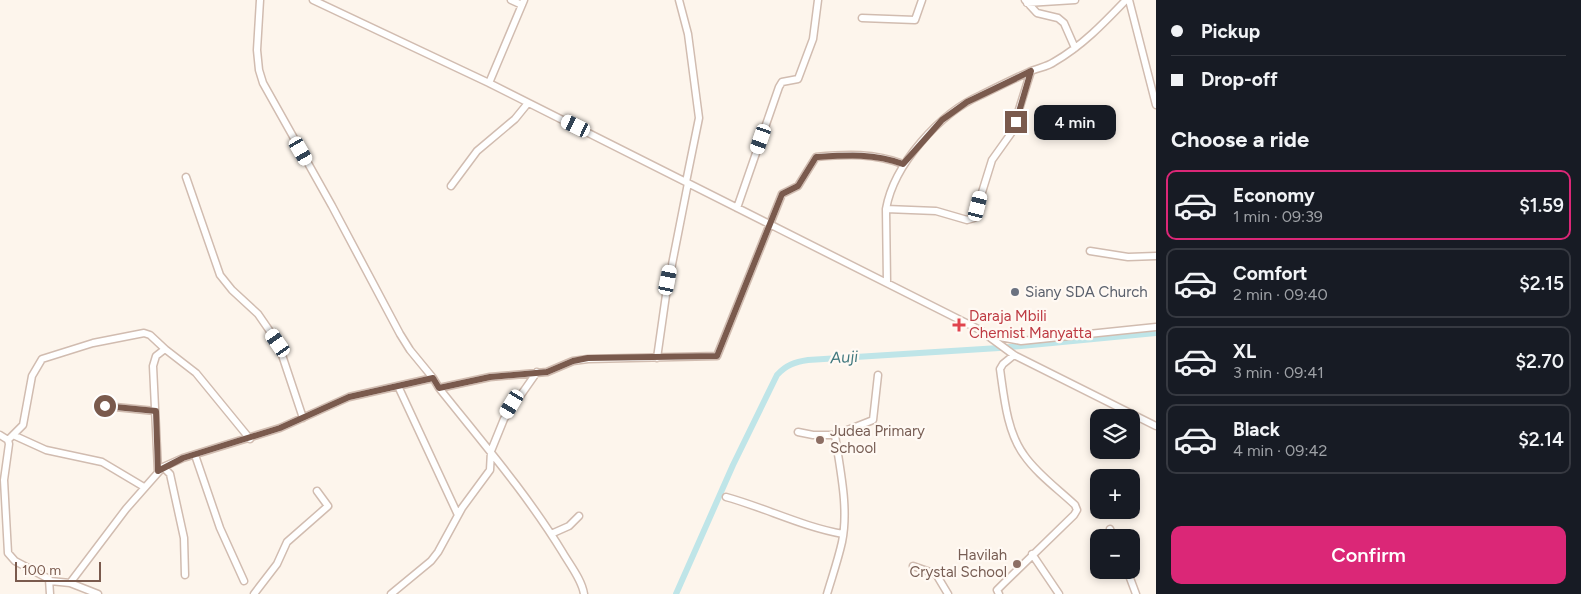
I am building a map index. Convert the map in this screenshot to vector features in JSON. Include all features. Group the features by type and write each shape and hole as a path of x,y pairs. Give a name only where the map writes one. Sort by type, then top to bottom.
{"street":[{"path":"260,0 257,34 258,64 269,97 332,206 410,350 491,451 552,534 578,579 584,594"},
{"path":"313,0 489,83 770,224 986,334 1012,354 1156,428"},
{"path":"489,83 523,3 511,0"},
{"path":"657,358 666,295 699,118 688,34 679,0"},
{"path":"737,208 779,87 782,82 798,79 813,39 818,0"},
{"path":"862,18 914,20 922,0"},
{"path":"1026,1 1075,0"},
{"path":"1026,1 1037,13 1058,18 1068,28 1075,48"},
{"path":"886,283 886,209 888,198 903,164 942,120 960,107 1031,71 1053,64 1113,16 1125,1"},
{"path":"1125,1 1156,105"},
{"path":"886,209 936,211 967,220 974,218 987,172 992,160 1012,132 1031,71"},
{"path":"451,186 477,151 515,119 528,103"},
{"path":"439,388 490,377 547,372 573,361 588,358 711,357 720,353 735,307 782,194 798,186 816,157 850,154 886,157 903,164"},
{"path":"186,176 220,275 232,290 258,314 278,343 303,418"},
{"path":"1090,251 1128,257 1156,256"},
{"path":"986,334 1021,341 1156,327"},
{"path":"98,594 70,583 50,581 45,576 14,561 8,553 4,480 11,437 23,425 32,376 42,359 93,343 144,333 150,335 196,373 250,438"},
{"path":"161,469 153,366 156,356 166,349"},
{"path":"997,593 1032,554 1077,510 1075,505 1024,456 1017,442 1007,410 1000,369 1002,364 1012,354"},
{"path":"391,594 431,561 458,515 490,470 491,451 504,418 537,372"},
{"path":"798,432 836,436 873,420 878,375"},
{"path":"70,583 144,487 161,469 195,455 250,438 303,418 349,397 433,378"},
{"path":"398,386 458,515"},
{"path":"105,406 156,411"},
{"path":"0,435 11,437 46,450 102,462 144,487"},
{"path":"826,594 843,534 843,495 836,436"},
{"path":"195,455 220,528 244,581"},
{"path":"161,469 170,474 184,538 185,575"},
{"path":"254,594 277,564 287,542 328,506 317,491"},
{"path":"726,498 766,509 824,530 843,534"},
{"path":"552,534 569,526 579,516"},
{"path":"1032,554 1060,594"},
{"path":"913,566 936,574 948,594"},
{"path":"1130,579 1136,594"},
{"path":"50,581 50,594"}],"waterway":[{"name":"Auji","path":"676,594 733,465 777,375 787,366 808,360 999,348 1156,333"}],"place":[{"name":"Siany SDA Church","path":"1015,292"},
{"name":"Daraja Mbili Chemist Manyatta","path":"959,325"},
{"name":"Judea Primary School","path":"820,440"},
{"name":"Havilah Crystal School","path":"1017,564"}],"route":[{"path":"105,406 156,411 156,459 158,471 183,458 215,450 280,428 349,397 433,378 439,388 490,377 547,372 563,364 588,358 702,358 717,356 720,353 738,299 782,194 798,186 816,157 850,154 886,157 903,164 942,120 967,102 1031,71 1016,122"}]}
